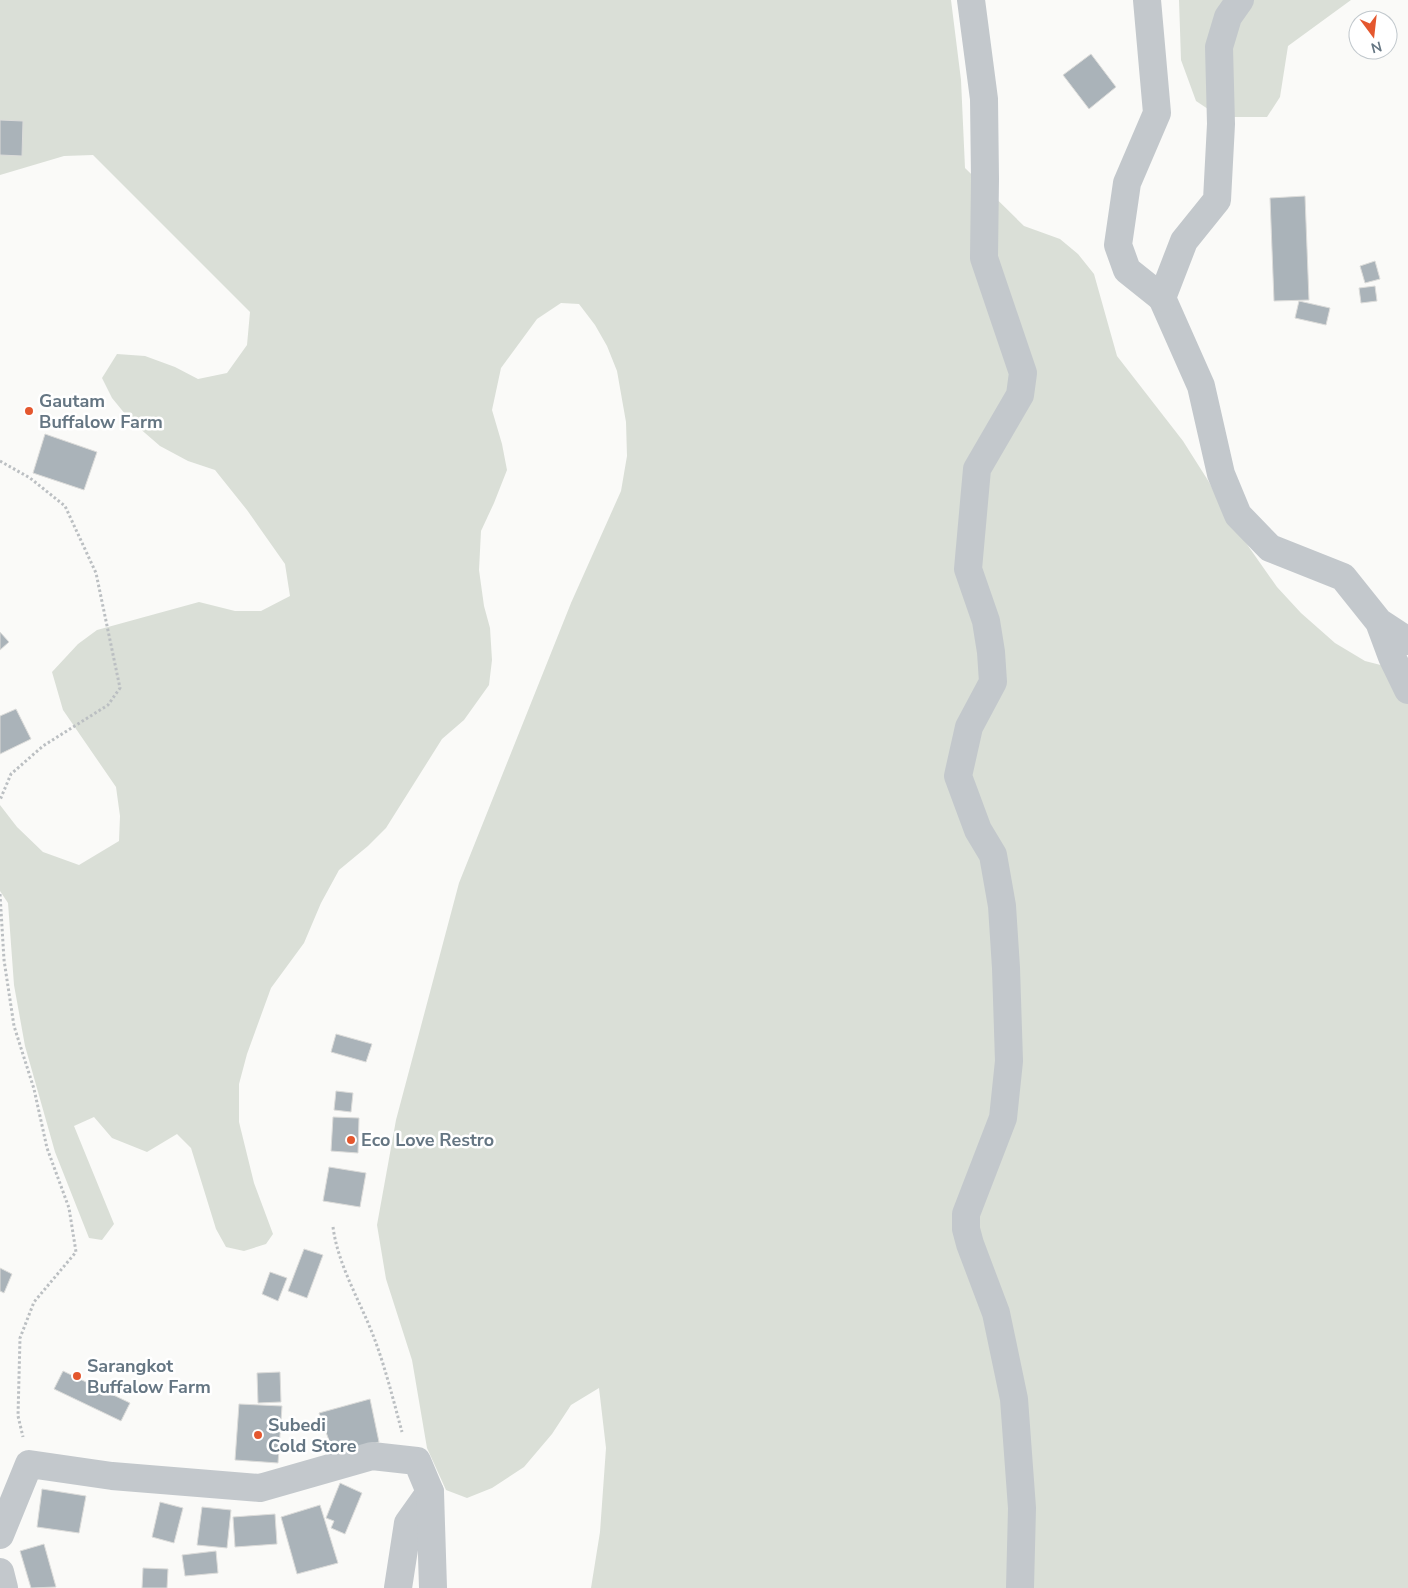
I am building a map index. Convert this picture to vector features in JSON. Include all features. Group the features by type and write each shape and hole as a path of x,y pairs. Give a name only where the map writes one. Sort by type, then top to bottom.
{"street":[{"path":"971,0 984,99 984,258 1023,373 1020,395 977,469 968,569 986,621 993,682 969,727 958,776 978,830 993,855 995,864 1002,906 1009,1061 1003,1118 966,1214 966,1229 996,1313 1014,1399 1022,1508 1020,1588"},
{"path":"1147,0 1157,113 1127,183 1118,245 1127,270 1162,298 1201,386 1221,474 1238,515 1270,548 1343,577 1380,622 1408,641"},
{"path":"1162,298 1184,242 1217,200 1221,124 1219,47 1228,17 1240,0"},
{"path":"1380,622 1392,656 1408,690"},
{"path":"0,1535 29,1464 112,1476 260,1488 372,1456 417,1461 430,1492 433,1588"},
{"path":"398,1588 408,1523 430,1492"},
{"path":"0,1572 4,1588"}],"path":[{"path":"0,461 30,478 65,506 96,573 120,688 108,705 43,746 12,774 0,800"},
{"path":"0,894 4,960 14,1026 34,1089 47,1148 69,1208 76,1252 34,1302 20,1338 18,1416 29,1464"},
{"path":"333,1226 341,1261 381,1357 403,1438 417,1461"}],"shaded area":[{"path":"0,0 951,0 961,80 965,168 1024,226 1060,239 1078,254 1094,274 1117,356 1183,441 1209,482 1225,513 1277,587 1301,613 1335,643 1365,661 1408,672 1408,1588 591,1588 600,1532 606,1448 599,1388 571,1405 552,1434 524,1467 492,1488 467,1498 446,1490 427,1448 412,1360 386,1279 377,1225 396,1120 459,883 571,603 621,491 627,456 626,422 617,371 607,346 595,325 579,304 561,303 537,319 501,368 492,410 507,470 481,531 479,570 484,606 490,628 492,660 489,685 464,720 442,739 386,828 339,870 321,903 304,943 271,988 247,1054 239,1084 239,1122 254,1183 273,1234 266,1244 244,1251 226,1247 216,1229 191,1148 177,1134 147,1152 112,1138 94,1117 74,1126 114,1224 102,1240 89,1238 55,1152 25,1046 14,985 8,903 0,891 0,805 17,827 43,852 79,865 119,841 120,816 116,787 63,710 52,672 78,644 97,630 199,602 235,611 261,611 290,596 285,564 247,510 215,470 188,461 160,446 130,420 112,398 102,378 117,354 145,356 175,367 198,379 227,373 247,345 250,312 93,155 64,156 0,175"},
{"path":"1179,0 1351,0 1288,46 1280,97 1267,117 1220,117 1196,101 1181,60"}],"building":[{"path":"1091,54 1116,87 1089,109 1063,75"},
{"path":"0,120 23,121 22,156 0,155"},
{"path":"1305,196 1309,300 1274,301 1270,198"},
{"path":"1375,261 1380,279 1365,283 1360,266"},
{"path":"1375,286 1377,301 1361,303 1359,288"},
{"path":"1299,301 1330,308 1326,325 1295,318"},
{"path":"45,434 97,452 84,490 33,473"},
{"path":"0,632 9,642 0,650"},
{"path":"16,709 31,739 0,754 0,716"},
{"path":"336,1034 372,1044 366,1062 331,1052"},
{"path":"336,1091 353,1093 351,1112 334,1110"},
{"path":"333,1117 359,1118 358,1153 331,1151"},
{"path":"329,1167 366,1173 360,1207 323,1201"},
{"path":"304,1249 323,1255 307,1298 288,1291"},
{"path":"0,1268 12,1274 4,1293 0,1291"},
{"path":"270,1272 287,1278 278,1301 262,1294"},
{"path":"63,1371 130,1403 121,1421 54,1389"},
{"path":"280,1372 281,1402 258,1403 257,1373"},
{"path":"370,1399 379,1442 334,1454 319,1413"},
{"path":"239,1404 282,1406 278,1463 235,1460"},
{"path":"340,1483 362,1493 345,1534 331,1528 334,1521 326,1518"},
{"path":"42,1489 86,1496 79,1533 37,1527"},
{"path":"160,1502 183,1508 174,1543 152,1537"},
{"path":"320,1505 338,1563 297,1574 281,1517"},
{"path":"202,1507 231,1510 227,1548 197,1545"},
{"path":"275,1514 277,1544 235,1547 233,1517"},
{"path":"44,1544 56,1587 31,1588 20,1551"},
{"path":"216,1551 218,1573 185,1576 182,1555"},
{"path":"143,1568 168,1569 167,1588 142,1588"}],"place":[{"name":"Gautam Buffalow Farm","path":"29,411"},
{"name":"Eco Love Restro","path":"351,1140"},
{"name":"Sarangkot Buffalow Farm","path":"77,1376"},
{"name":"Subedi Cold Store","path":"258,1435"}]}
